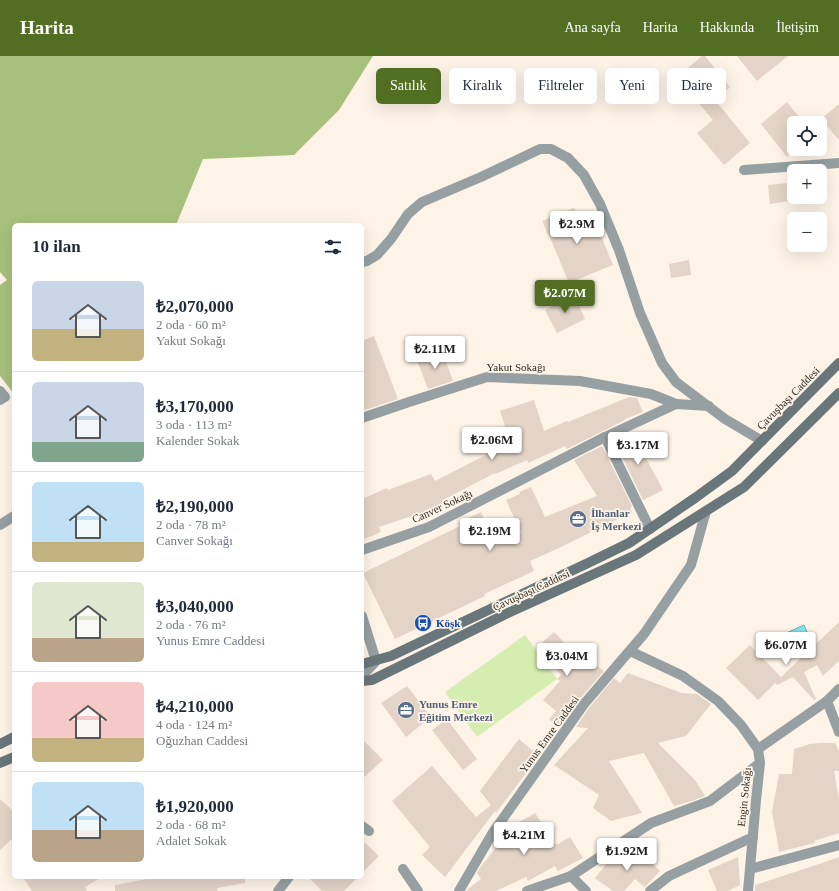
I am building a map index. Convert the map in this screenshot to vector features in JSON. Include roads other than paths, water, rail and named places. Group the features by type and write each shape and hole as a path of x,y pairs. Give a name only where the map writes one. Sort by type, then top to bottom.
{"main road":[{"name":"Çavuşbaşı Caddesi","path":"364,664 391,656 629,543 699,496 732,471 839,363"},
{"name":"Çavuşbaşı Caddesi","path":"364,681 372,680 510,612 636,555 744,487 839,392"},
{"path":"699,496 706,511"},
{"path":"0,744 12,738"},
{"path":"0,763 12,758"}],"street":[{"path":"364,262 377,255 391,239 408,214 422,202 481,177 540,149 551,150 568,158 584,175 600,204 619,250 640,313 662,363 676,382 725,419 762,441"},
{"path":"744,170 839,163"},
{"name":"Yakut Sokağı","path":"364,417 488,377 580,381 650,394 676,404"},
{"path":"676,404 709,406"},
{"name":"Canver Sokağı","path":"364,549 429,527 605,437 676,404"},
{"path":"605,437 650,529"},
{"name":"Yunus Emre Caddesi","path":"459,891 492,834 584,704 644,634 691,564 706,511"},
{"path":"0,525 12,517"},
{"path":"364,622 376,661"},
{"name":"Engin Sokağı","path":"630,651 683,676 718,701 741,725 758,749 760,763 748,891"},
{"name":"Çavuşbaşı Caddesi","path":"364,674 376,661"},
{"path":"758,749 827,701 839,689"},
{"path":"827,701 839,732"},
{"path":"527,891 571,876 651,823 710,801 760,763"},
{"path":"650,891 669,876 752,837"},
{"path":"750,869 839,845"},
{"path":"403,868 418,891"},
{"path":"571,876 586,891"},
{"path":"278,891 287,879"}],"water":[{"path":"804,625 811,641 779,656 771,640"}],"place":[{"name":"İlhanlar İş Merkezi","path":"578,519"},
{"name":"Köşk","path":"423,623"},
{"name":"Yunus Emre Eğitim Merkezi","path":"406,710"}]}
